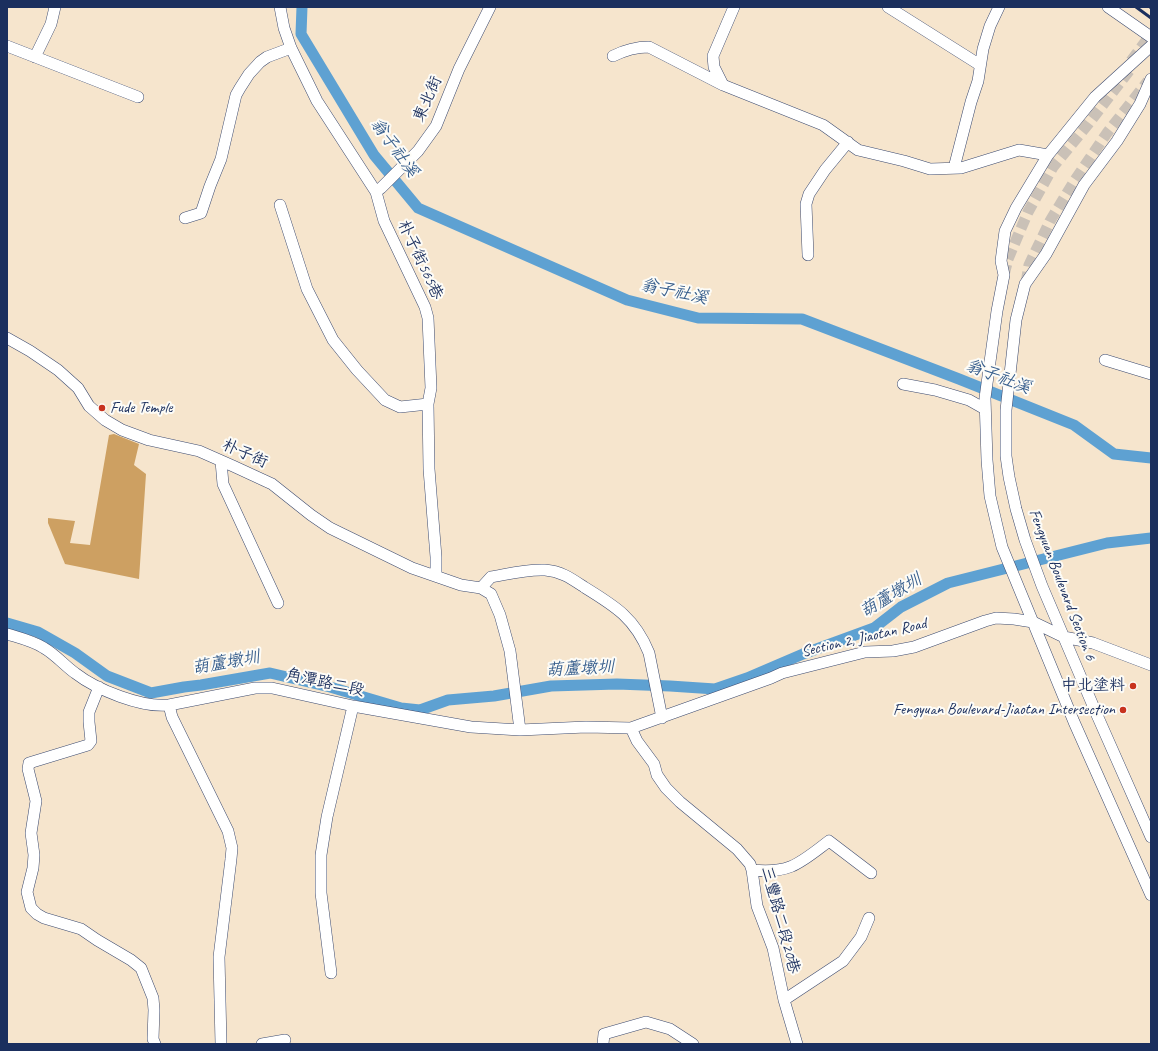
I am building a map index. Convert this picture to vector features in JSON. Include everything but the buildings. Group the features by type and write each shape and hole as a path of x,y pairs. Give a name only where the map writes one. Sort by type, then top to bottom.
{"street":[{"path":"35,57 51,24 55,7"},
{"name":"朴子街565巷","path":"280,7 290,48 317,101 379,190 384,221 425,307 428,318 431,388 428,404 429,469 436,557 436,576"},
{"name":"東北街","path":"379,190 418,151 436,126 459,69 490,7"},
{"path":"723,85 714,67 713,56 734,7"},
{"path":"888,7 980,65"},
{"path":"954,168 978,81 980,65 990,26 999,7"},
{"path":"1108,7 1151,37"},
{"path":"7,46 138,97"},
{"path":"1151,46 1095,97 1048,155 1016,208 1006,231 1001,261 1004,275 997,311 985,398 990,496 1003,549 1074,722 1151,895"},
{"path":"613,56 623,51 639,47 649,47 723,85 823,126 858,150 930,169 961,168 1019,150 1048,155"},
{"path":"185,218 201,213 221,160 236,95 244,81 254,68 267,57 290,48"},
{"name":"Fengyuan Boulevard Section 6","path":"1151,79 1140,104 1117,142 1084,185 1046,254 1025,284 1016,320 1006,410 1006,456 1009,477 1025,540 1042,586 1151,837"},
{"path":"808,254 806,204 809,194 825,170 848,142"},
{"path":"280,205 307,289 333,340 357,370 385,400 400,407 428,404"},
{"name":"朴子街","path":"7,338 30,351 58,370 78,388 89,406 105,420 122,430 149,440 199,451 272,484 330,528 412,568 461,584 481,588"},
{"path":"1105,360 1151,374"},
{"path":"903,384 935,390 969,400 985,409"},
{"path":"221,461 223,484 278,603"},
{"path":"520,730 510,651 500,615 491,594 481,588 491,577 528,571 546,570 567,576 612,604 628,619 645,644 649,653 662,718"},
{"name":"Section 2, Jiaotan Road","path":"631,728 662,718 782,673 865,652 893,651 914,647 996,618 1033,622 1064,637 1093,643 1151,665"},
{"name":"角潭路二段","path":"7,634 29,640 45,648 76,674 99,687 136,702 160,706 255,688 263,688 282,690 354,706 471,727 520,730 586,727 631,728"},
{"path":"99,687 89,712 91,741 88,744 29,763 28,765 36,800 31,833 34,855 33,868 27,885 27,892 31,908 37,914 44,918 81,929 131,960 141,968 153,998 153,1039 155,1044"},
{"path":"169,705 172,717 228,831 232,848 228,894 219,957 221,1044"},
{"path":"331,973 322,893 321,855 327,817 354,706"},
{"name":"三豐路二段20巷","path":"631,728 637,741 654,764 657,775 666,788 680,802 737,849 750,864 757,906 773,948 784,1000 797,1044"},
{"path":"752,870 767,871 787,869 802,862 829,841 872,873"},
{"path":"784,1000 842,961 861,937 869,918"},
{"path":"603,1044 604,1034 646,1022 670,1029 693,1044"},
{"path":"262,1044 284,1040"}],"waterway":[{"name":"翁子社溪","path":"302,7 301,34 374,155 418,208 627,300 698,318 802,319 1074,425 1114,454 1151,458"},
{"name":"葫蘆墩圳","path":"7,623 38,632 75,653 107,676 151,693 270,673 330,687 401,708 420,710 448,700 494,696 551,686 617,684 715,689 874,628 901,607 948,583 1107,543 1151,538"}],"tunnel":[{"path":"1131,61 1151,34"},
{"path":"1004,275 1008,259 1028,212 1053,167 1132,67"},
{"path":"1026,283 1029,265 1050,221 1075,180 1107,133 1148,81"}],"railway":[{"path":"1136,7 1151,18"}],"place":[{"name":"Fude Temple","path":"102,408"},
{"name":"中北塗料","path":"1133,686"},
{"name":"Fengyuan Boulevard-Jiaotan Intersection","path":"1123,710"}]}
